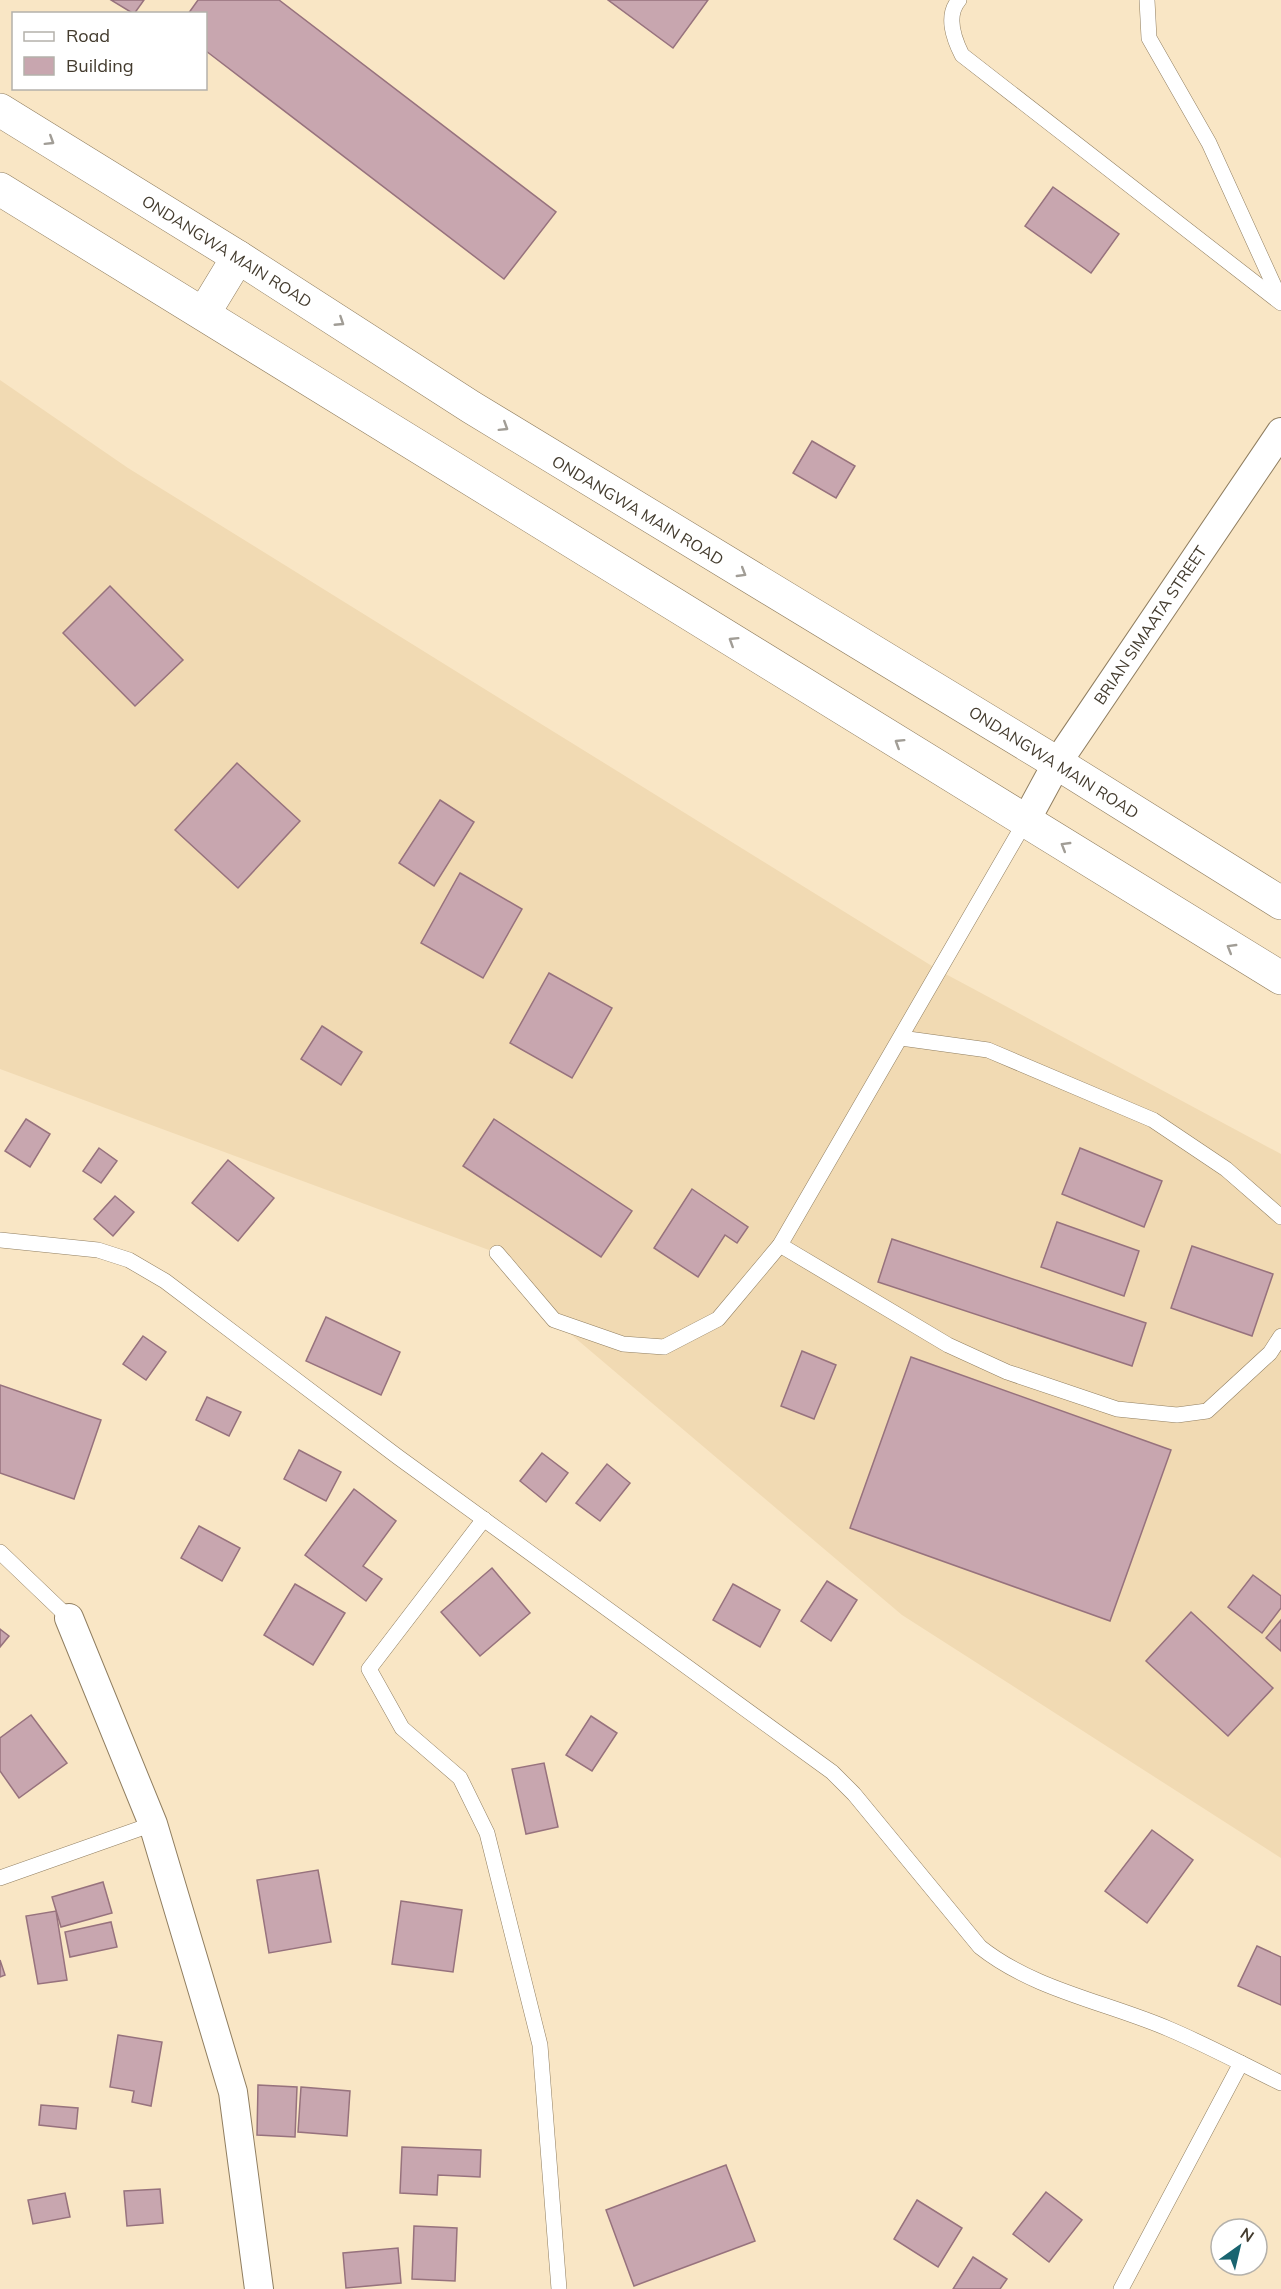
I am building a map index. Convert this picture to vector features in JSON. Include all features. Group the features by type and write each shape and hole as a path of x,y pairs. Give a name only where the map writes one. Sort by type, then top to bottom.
{"main road":[{"name":"ONDANGWA MAIN ROAD","path":"0,110 238,257 492,420 1057,763 1281,903"},
{"path":"0,189 1281,978"},
{"path":"204,313 238,257"}],"street":[{"name":"BRIAN SIMAATA STREET","path":"1025,822 1057,763 1281,432"},
{"path":"69,1618 153,1824 233,2092 259,2289"}],"lane":[{"path":"959,0 954,5 951,33 962,55 1281,302"},
{"path":"1147,0 1149,38 1209,143 1281,302"},
{"path":"497,1253 554,1320 623,1344 664,1347 718,1319 780,1245 1025,822"},
{"path":"901,1038 988,1050 1153,1120 1226,1169 1273,1207 1281,1217"},
{"path":"0,1240 98,1250 129,1260 165,1281 484,1519 832,1772 854,1794 980,1947 1001,1964 1043,1983 1168,2029 1281,2083"},
{"path":"780,1245 948,1345 1007,1372 1117,1409 1177,1414 1207,1411 1270,1353 1281,1335"},
{"path":"484,1519 369,1669 402,1728 460,1778 487,1833 540,2045 559,2289"},
{"path":"0,1552 69,1618"},
{"path":"0,1878 153,1824"},
{"path":"1121,2289 1241,2063"}],"shaded area":[{"path":"0,380 128,468 940,971 1281,1154 1281,1858 902,1615 554,1320 497,1253 0,1069"}],"building":[{"path":"111,0 144,0 135,12 131,12"},
{"path":"198,0 279,0 556,212 504,279 207,52 207,12 189,12"},
{"path":"608,0 708,0 673,48"},
{"path":"1053,187 1119,234 1091,273 1025,226"},
{"path":"812,441 855,466 836,498 793,473"},
{"path":"110,586 183,660 135,706 63,633"},
{"path":"237,763 300,821 238,888 175,830"},
{"path":"440,800 474,822 434,886 399,863"},
{"path":"460,873 522,909 483,978 421,943"},
{"path":"549,973 612,1008 572,1078 510,1043"},
{"path":"322,1026 362,1052 341,1085 301,1059"},
{"path":"26,1119 50,1134 30,1167 5,1151"},
{"path":"494,1119 632,1211 601,1257 463,1166"},
{"path":"99,1148 117,1161 101,1183 83,1171"},
{"path":"1080,1148 1162,1181 1144,1227 1062,1194"},
{"path":"228,1160 274,1198 238,1241 192,1203"},
{"path":"692,1189 748,1227 737,1243 725,1235 698,1277 654,1248"},
{"path":"115,1196 134,1212 113,1236 94,1219"},
{"path":"1057,1222 1139,1251 1124,1296 1041,1267"},
{"path":"892,1239 1146,1323 1132,1366 878,1282"},
{"path":"1192,1246 1273,1274 1252,1336 1171,1308"},
{"path":"326,1317 400,1352 381,1395 306,1361"},
{"path":"143,1336 166,1352 146,1380 123,1364"},
{"path":"802,1351 836,1365 814,1419 781,1406"},
{"path":"911,1357 1171,1450 1110,1621 850,1528"},
{"path":"0,1385 101,1420 74,1499 0,1473"},
{"path":"207,1397 241,1412 229,1436 196,1420"},
{"path":"299,1450 341,1472 326,1501 284,1479"},
{"path":"542,1453 568,1473 546,1502 520,1481"},
{"path":"607,1464 630,1483 600,1521 576,1503"},
{"path":"354,1489 396,1521 363,1566 382,1579 366,1601 305,1555"},
{"path":"199,1526 240,1548 222,1581 181,1558"},
{"path":"492,1568 530,1613 480,1656 441,1612"},
{"path":"1253,1575 1281,1596 1281,1608 1262,1633 1228,1607"},
{"path":"827,1581 857,1600 831,1641 801,1621"},
{"path":"295,1584 345,1613 313,1665 264,1635"},
{"path":"733,1584 780,1610 760,1647 713,1620"},
{"path":"1191,1612 1273,1688 1228,1736 1146,1661"},
{"path":"1281,1620 1281,1651 1266,1638"},
{"path":"0,1629 9,1636 0,1647"},
{"path":"31,1715 67,1763 19,1798 0,1771 0,1738"},
{"path":"591,1716 617,1733 592,1771 566,1755"},
{"path":"544,1763 558,1827 526,1834 512,1769"},
{"path":"1152,1830 1193,1860 1147,1923 1105,1891"},
{"path":"318,1870 331,1942 269,1953 257,1880"},
{"path":"103,1882 112,1913 61,1927 52,1897"},
{"path":"401,1901 462,1910 453,1972 392,1964"},
{"path":"56,1911 67,1980 38,1984 26,1916"},
{"path":"111,1922 117,1947 70,1957 65,1932"},
{"path":"1257,1946 1281,1957 1281,2005 1238,1986"},
{"path":"0,1960 5,1975 0,1977"},
{"path":"118,2035 162,2042 151,2106 132,2102 134,2091 110,2087"},
{"path":"258,2085 297,2087 295,2137 257,2135"},
{"path":"301,2087 350,2091 347,2136 298,2132"},
{"path":"41,2105 78,2108 76,2129 39,2125"},
{"path":"402,2147 481,2150 480,2177 438,2175 437,2195 400,2193"},
{"path":"726,2165 755,2241 634,2286 606,2210"},
{"path":"160,2189 163,2223 127,2226 124,2191"},
{"path":"1046,2192 1082,2220 1049,2262 1013,2234"},
{"path":"65,2193 70,2217 33,2224 28,2200"},
{"path":"917,2200 962,2228 938,2267 894,2239"},
{"path":"414,2226 457,2228 455,2281 412,2279"},
{"path":"398,2248 401,2283 346,2288 343,2253"},
{"path":"973,2257 1007,2279 1000,2289 953,2289"}]}
